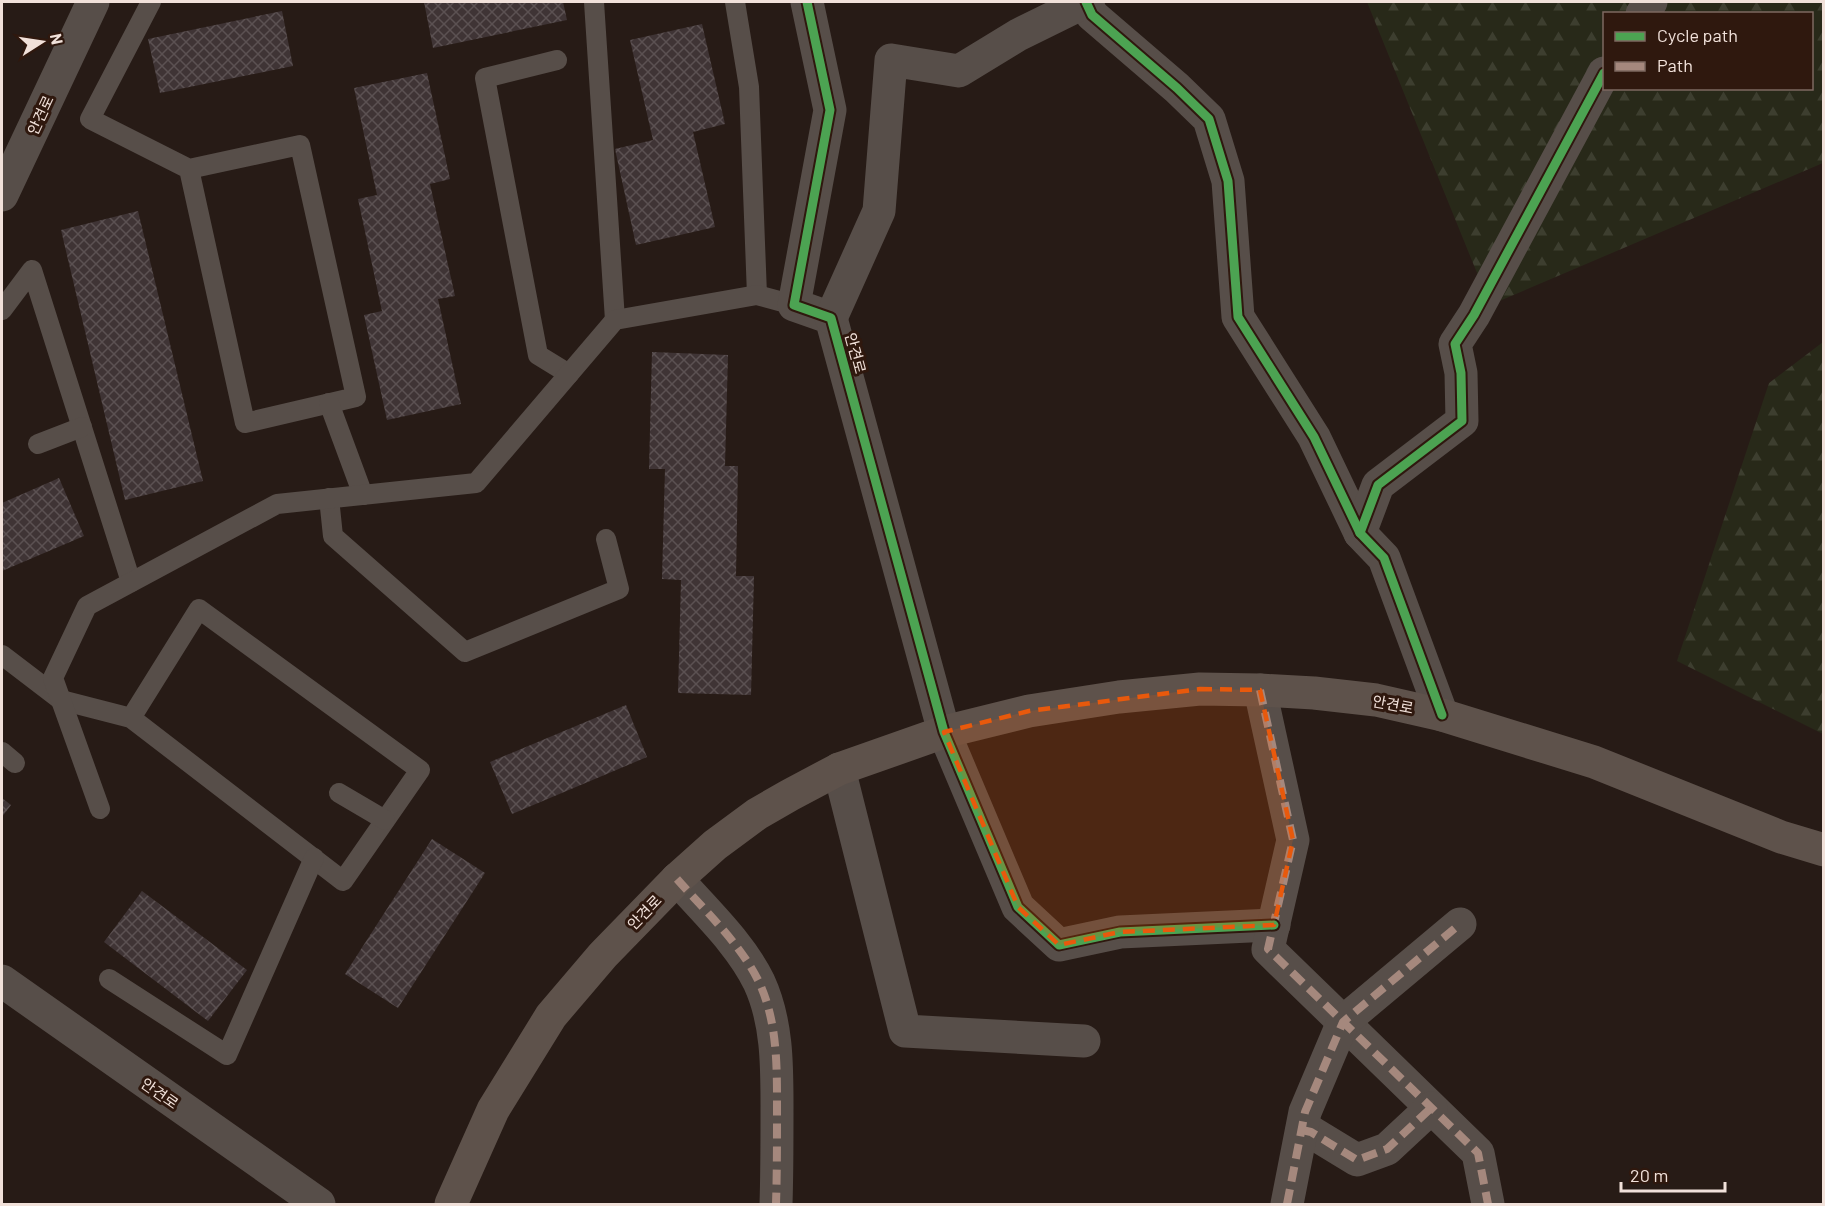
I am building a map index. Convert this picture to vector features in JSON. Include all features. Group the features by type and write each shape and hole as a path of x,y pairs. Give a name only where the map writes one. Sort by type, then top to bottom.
{"main road":[{"name":"안견로","path":"451,1204 493,1110 551,1016 603,955 677,879 715,844 758,814 839,769 944,732 1029,711 1119,697 1200,690 1314,693 1376,700 1442,715 1594,762 1782,837 1824,850"}],"street":[{"name":"안견로","path":"2,195 93,2"},
{"path":"794,305 830,110 807,2"},
{"path":"831,318 879,211 891,60 959,71 1018,35 1085,2 1092,15 1177,88 1209,119 1228,181 1238,317 1314,437 1360,533 1384,558 1442,715"},
{"path":"1360,533 1378,485 1462,421 1461,374 1455,344 1474,315 1603,77"},
{"name":"안견로","path":"794,305 831,318 944,732"},
{"path":"1260,690 1293,840 1268,949 1479,1153 1488,1204"},
{"path":"944,732 1018,907 1059,945 1120,932 1274,925"},
{"path":"839,769 905,1031 1084,1041"},
{"path":"677,879 730,938 759,983 768,1008 777,1060 776,1204"},
{"path":"1287,1204 1305,1112 1343,1022 1460,924"},
{"name":"안견로","path":"2,981 319,1204"},
{"path":"1302,1130 1311,1132 1357,1160 1387,1149 1431,1108"}],"lane":[{"path":"151,2 90,119 189,169 300,145 356,397 245,423 189,169"},
{"path":"594,2 615,320"},
{"path":"735,2 749,87 758,296"},
{"path":"557,60 485,78 538,355 569,374"},
{"path":"2,310 32,270 131,582"},
{"path":"100,809 53,678 87,606 277,504 476,483 615,320 758,296 794,305"},
{"path":"329,403 363,495"},
{"path":"38,444 82,427"},
{"path":"329,498 333,536 465,652 619,589 606,539"},
{"path":"2,655 61,700 131,718 343,881 420,770 199,609 131,718"},
{"path":"339,793 385,820"},
{"path":"110,979 226,1055 314,858"}],"highlighted area":[{"path":"1200,689 1260,690 1293,840 1274,925 1120,932 1059,945 1018,907 944,732 1029,711"}],"green space":[{"path":"1367,2 1823,2 1823,163 1490,305"},
{"path":"1823,342 1823,734 1677,661 1769,383"}],"building":[{"path":"424,2 563,2 567,20 433,48"},
{"path":"282,11 293,66 160,93 148,39"},
{"path":"702,24 725,124 693,132 715,227 636,245 615,149 653,140 630,40"},
{"path":"427,73 450,179 430,184 455,296 438,299 461,404 387,420 364,315 382,311 358,199 377,195 354,88"},
{"path":"138,211 203,481 125,500 61,230"},
{"path":"652,352 728,355 725,466 738,466 736,576 754,576 751,695 678,693 681,580 662,579 665,469 649,469"},
{"path":"59,478 84,536 2,571 2,503"},
{"path":"626,705 647,757 512,814 490,762"},
{"path":"2,798 11,805 2,817"},
{"path":"432,839 485,873 398,1008 345,974"},
{"path":"142,891 247,970 208,1021 104,942"}],"marked path":[{"path":"1260,690 1293,840 1268,949 1478,1153 1488,1204"},
{"path":"677,879 742,954 759,982 770,1014 776,1063 776,1204"},
{"path":"1287,1204 1305,1112 1343,1022 1460,924"},
{"path":"1302,1130 1311,1132 1357,1160 1387,1149 1431,1108"}],"cycle path":[{"path":"807,2 830,110 794,305 831,318 944,732 1018,907 1059,945 1120,932 1274,925"},
{"path":"1086,2 1092,15 1177,88 1209,119 1228,181 1238,317 1314,437 1360,533 1384,558 1442,715"},
{"path":"1360,533 1378,485 1462,421 1461,373 1455,344 1474,315 1603,75"}]}
